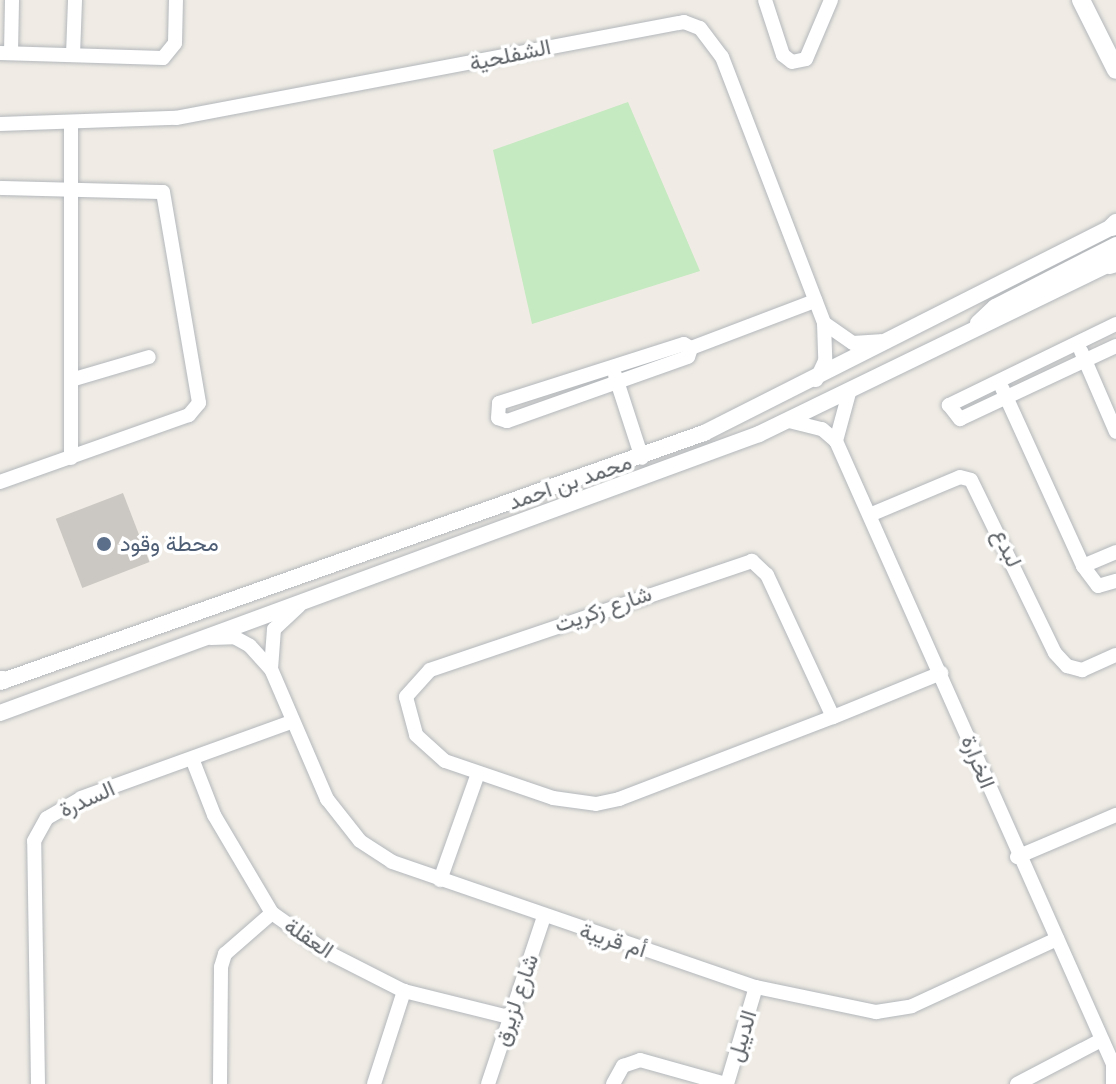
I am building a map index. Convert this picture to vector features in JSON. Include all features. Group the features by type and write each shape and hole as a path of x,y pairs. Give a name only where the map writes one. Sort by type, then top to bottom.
{"main road":[{"path":"1084,5 1116,44"},
{"path":"1084,5 1116,70"}],"street":[{"path":"12,0 5,53 163,58 175,43 176,0"},
{"path":"73,55 75,0"},
{"path":"765,0 783,55 792,62 806,59 831,0"},
{"name":"الشفلحية","path":"0,124 71,125 176,118 684,22 714,40 722,57 824,323 825,361 815,382"},
{"path":"71,125 71,458"},
{"path":"0,188 155,189 169,202 199,403 189,415 0,482"},
{"path":"973,331 995,307 1115,230"},
{"name":"محمد بن احمد","path":"1,681 642,458 815,382 902,335 1115,230"},
{"name":"محمد بن احمد","path":"0,713 789,421 1114,263"},
{"path":"615,374 499,403 498,418 507,421 684,344 691,348 815,301"},
{"path":"824,323 853,343 902,335"},
{"path":"1116,324 998,377 949,405 960,419 1116,346"},
{"path":"1077,342 1116,432"},
{"path":"71,380 149,357"},
{"path":"615,374 642,458"},
{"path":"998,377 1083,566 1098,586 1116,581"},
{"path":"789,421 822,429 836,441 849,393"},
{"name":"الخرارة","path":"836,441 872,514 1017,857 1114,1063 1113,1084"},
{"name":"لبدع","path":"872,514 960,477 971,480 1055,653 1067,666 1082,670 1116,655"},
{"path":"1083,566 1116,552"},
{"name":"شارع زكريت","path":"833,717 767,575 752,561 742,561 430,670 413,683 406,697 416,735 429,751 477,776 596,804 833,717 941,673"},
{"name":"أم قريبة","path":"304,602 274,629 271,669 291,722 327,799 360,841 440,880 756,987 876,1012 912,1006 1057,939"},
{"name":"أم قريبة","path":"205,638 234,637 271,669"},
{"name":"السدرة","path":"38,1084 34,841 47,818 81,798 193,761 291,722"},
{"name":"العقلة","path":"193,761 214,815 272,913 327,952 404,991 509,1017"},
{"path":"440,880 477,776"},
{"path":"1017,857 1116,815"},
{"path":"220,1084 221,967 225,954 272,913"},
{"name":"شارع لزيرق","path":"488,1084 544,917"},
{"name":"الديبل","path":"613,1084 623,1066 640,1060 726,1084 756,987"},
{"path":"374,1084 404,991"},
{"path":"1017,1084 1101,1040"}],"green space":[{"path":"628,102 700,271 532,324 493,150"}],"building":[{"name":"محطة وقود","path":"123,493 150,562 82,588 56,519"}],"place":[{"name":"محطة وقود","path":"104,544"}]}
